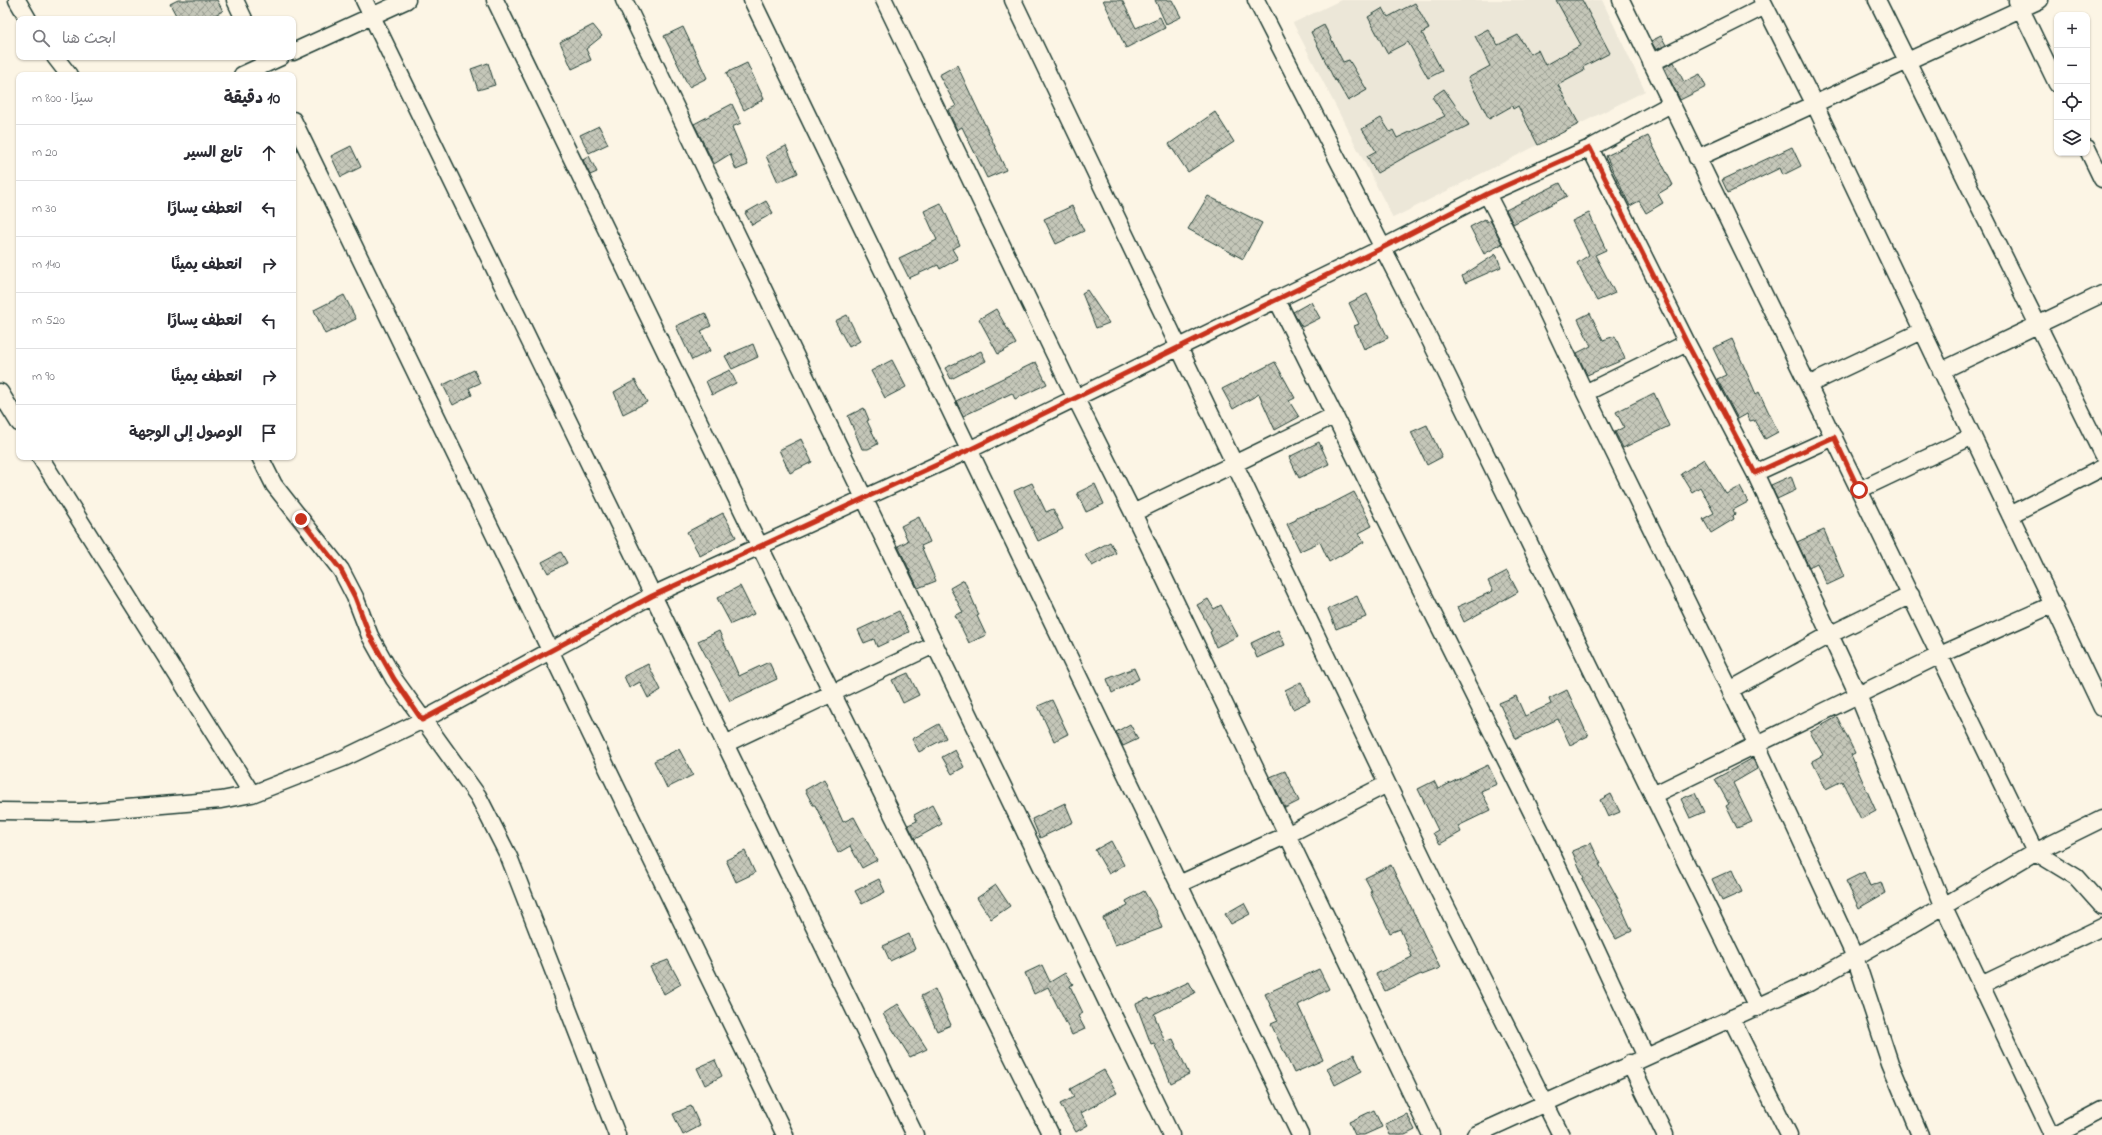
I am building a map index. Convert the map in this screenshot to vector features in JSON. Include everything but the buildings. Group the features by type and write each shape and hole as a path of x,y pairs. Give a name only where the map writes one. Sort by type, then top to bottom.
{"street":[{"path":"17,0 26,16"},
{"path":"235,0 243,16"},
{"path":"364,0 914,1135"},
{"path":"296,51 407,0"},
{"path":"495,0 760,545 1051,1135"},
{"path":"624,0 1171,1135"},
{"path":"752,0 1300,1135"},
{"path":"884,0 1075,398 1134,513 1431,1135"},
{"path":"1013,0 1387,784 1561,1135"},
{"path":"1256,0 1429,338 1757,1008"},
{"path":"1621,0 2035,852 2076,877 2102,906"},
{"path":"1877,0 2102,454"},
{"path":"1698,158 1907,61 2019,5 2040,0"},
{"path":"1651,63 1764,3 1814,103 2102,708"},
{"path":"2019,5 2054,78"},
{"path":"57,60 67,72"},
{"path":"249,72 276,60"},
{"path":"0,811 80,812 221,800 252,794 344,758 422,720 652,596 969,450 1178,348 1276,298 1382,248 1487,194 1590,148 1671,104"},
{"path":"296,126 785,1135"},
{"path":"1590,148 1687,343 1755,473 1858,695 1943,905 2054,1135 2102,1110"},
{"path":"2090,154 2102,179"},
{"path":"1487,194 1535,287 1584,393 1730,690 1855,957 1890,1062 1920,1135"},
{"path":"1941,370 2102,294"},
{"path":"1276,298 1546,842 1646,1057"},
{"path":"1808,385 1922,331"},
{"path":"1584,393 1687,343"},
{"path":"0,392 16,418"},
{"path":"1134,513 1335,415"},
{"path":"1859,490 1973,436"},
{"path":"1755,473 1834,437"},
{"path":"42,460 252,794"},
{"path":"262,460 274,485 341,570 355,597 370,636 394,679 478,796 509,857 550,958 617,1135"},
{"path":"2010,515 2102,468"},
{"path":"1730,690 1829,635 1911,595"},
{"path":"1653,795 1940,655 2052,605"},
{"path":"725,744 934,645"},
{"path":"1179,884 1287,835 1387,784"},
{"path":"1475,1135 1630,1063 1757,1008 1809,983 1906,929 1943,905 2035,852 2102,819"},
{"path":"1981,985 2102,927"},
{"path":"1731,1018 1789,1135"},
{"path":"1630,1063 1664,1135"}],"shaded area":[{"path":"1341,0 1602,0 1645,91 1393,218 1293,23"}],"route":[{"path":"301,519 341,570 355,597 370,636 394,679 422,720 652,596 969,450 1178,348 1276,298 1382,248 1487,194 1590,148 1687,343 1755,473 1834,437 1859,490"}]}
